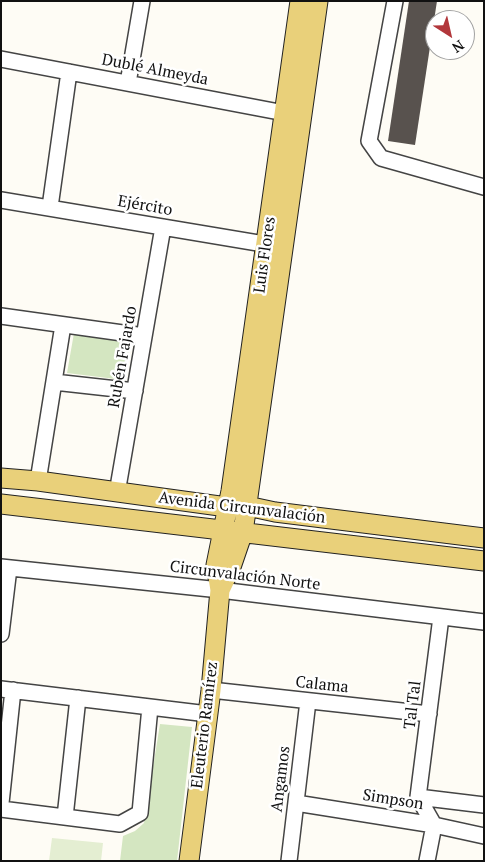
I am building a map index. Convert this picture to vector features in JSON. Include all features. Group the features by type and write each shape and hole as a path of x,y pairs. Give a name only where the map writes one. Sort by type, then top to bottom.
{"main road":[{"name":"Luis Flores","path":"294,114 300,1"},
{"name":"Luis Flores","path":"227,507 275,246 294,114 318,1"},
{"name":"Luis Flores","path":"247,506 275,246"},
{"name":"Avenida Circunvalación","path":"1,478 38,481 227,507 247,506 275,512 484,538"},
{"name":"Avenida Circunvalación","path":"1,504 223,529 484,562"},
{"name":"Eleuterio Ramírez","path":"220,590 231,567 243,532 247,506"},
{"name":"Eleuterio Ramírez","path":"189,861 211,690 220,590 216,565 227,507"}],"street":[{"path":"128,83 142,1"},
{"path":"395,1 369,141 381,158 484,187"},
{"name":"Dublé Almeyda","path":"1,59 294,114"},
{"path":"50,207 69,72"},
{"name":"Ejército","path":"1,200 275,246"},
{"name":"Rubén Fajardo","path":"117,493 163,227"},
{"path":"1,316 144,336"},
{"path":"38,481 63,325"},
{"path":"54,382 135,391"},
{"path":"1,634 5,567"},
{"name":"Circunvalación Norte","path":"5,567 220,590 484,622"},
{"name":"Tal Tal","path":"418,797 441,617"},
{"path":"1,802 7,689 208,714"},
{"name":"Calama","path":"211,690 429,714"},
{"path":"65,817 78,698"},
{"name":"Angamos","path":"289,861 308,701"},
{"path":"1,809 120,824 140,814 150,707"},
{"path":"418,797 434,825 427,861"},
{"name":"Simpson","path":"418,797 484,805"},
{"name":"Simpson","path":"296,802 434,825 484,836"}],"green space":[{"path":"74,333 131,339 124,380 67,373"},
{"path":"160,724 192,727 177,861 120,861 123,836 135,831 144,823"},
{"path":"52,838 103,843 101,861 49,861"}],"building":[{"path":"409,1 437,1 436,10 425,10 425,60 428,60 415,145 388,141"}]}
